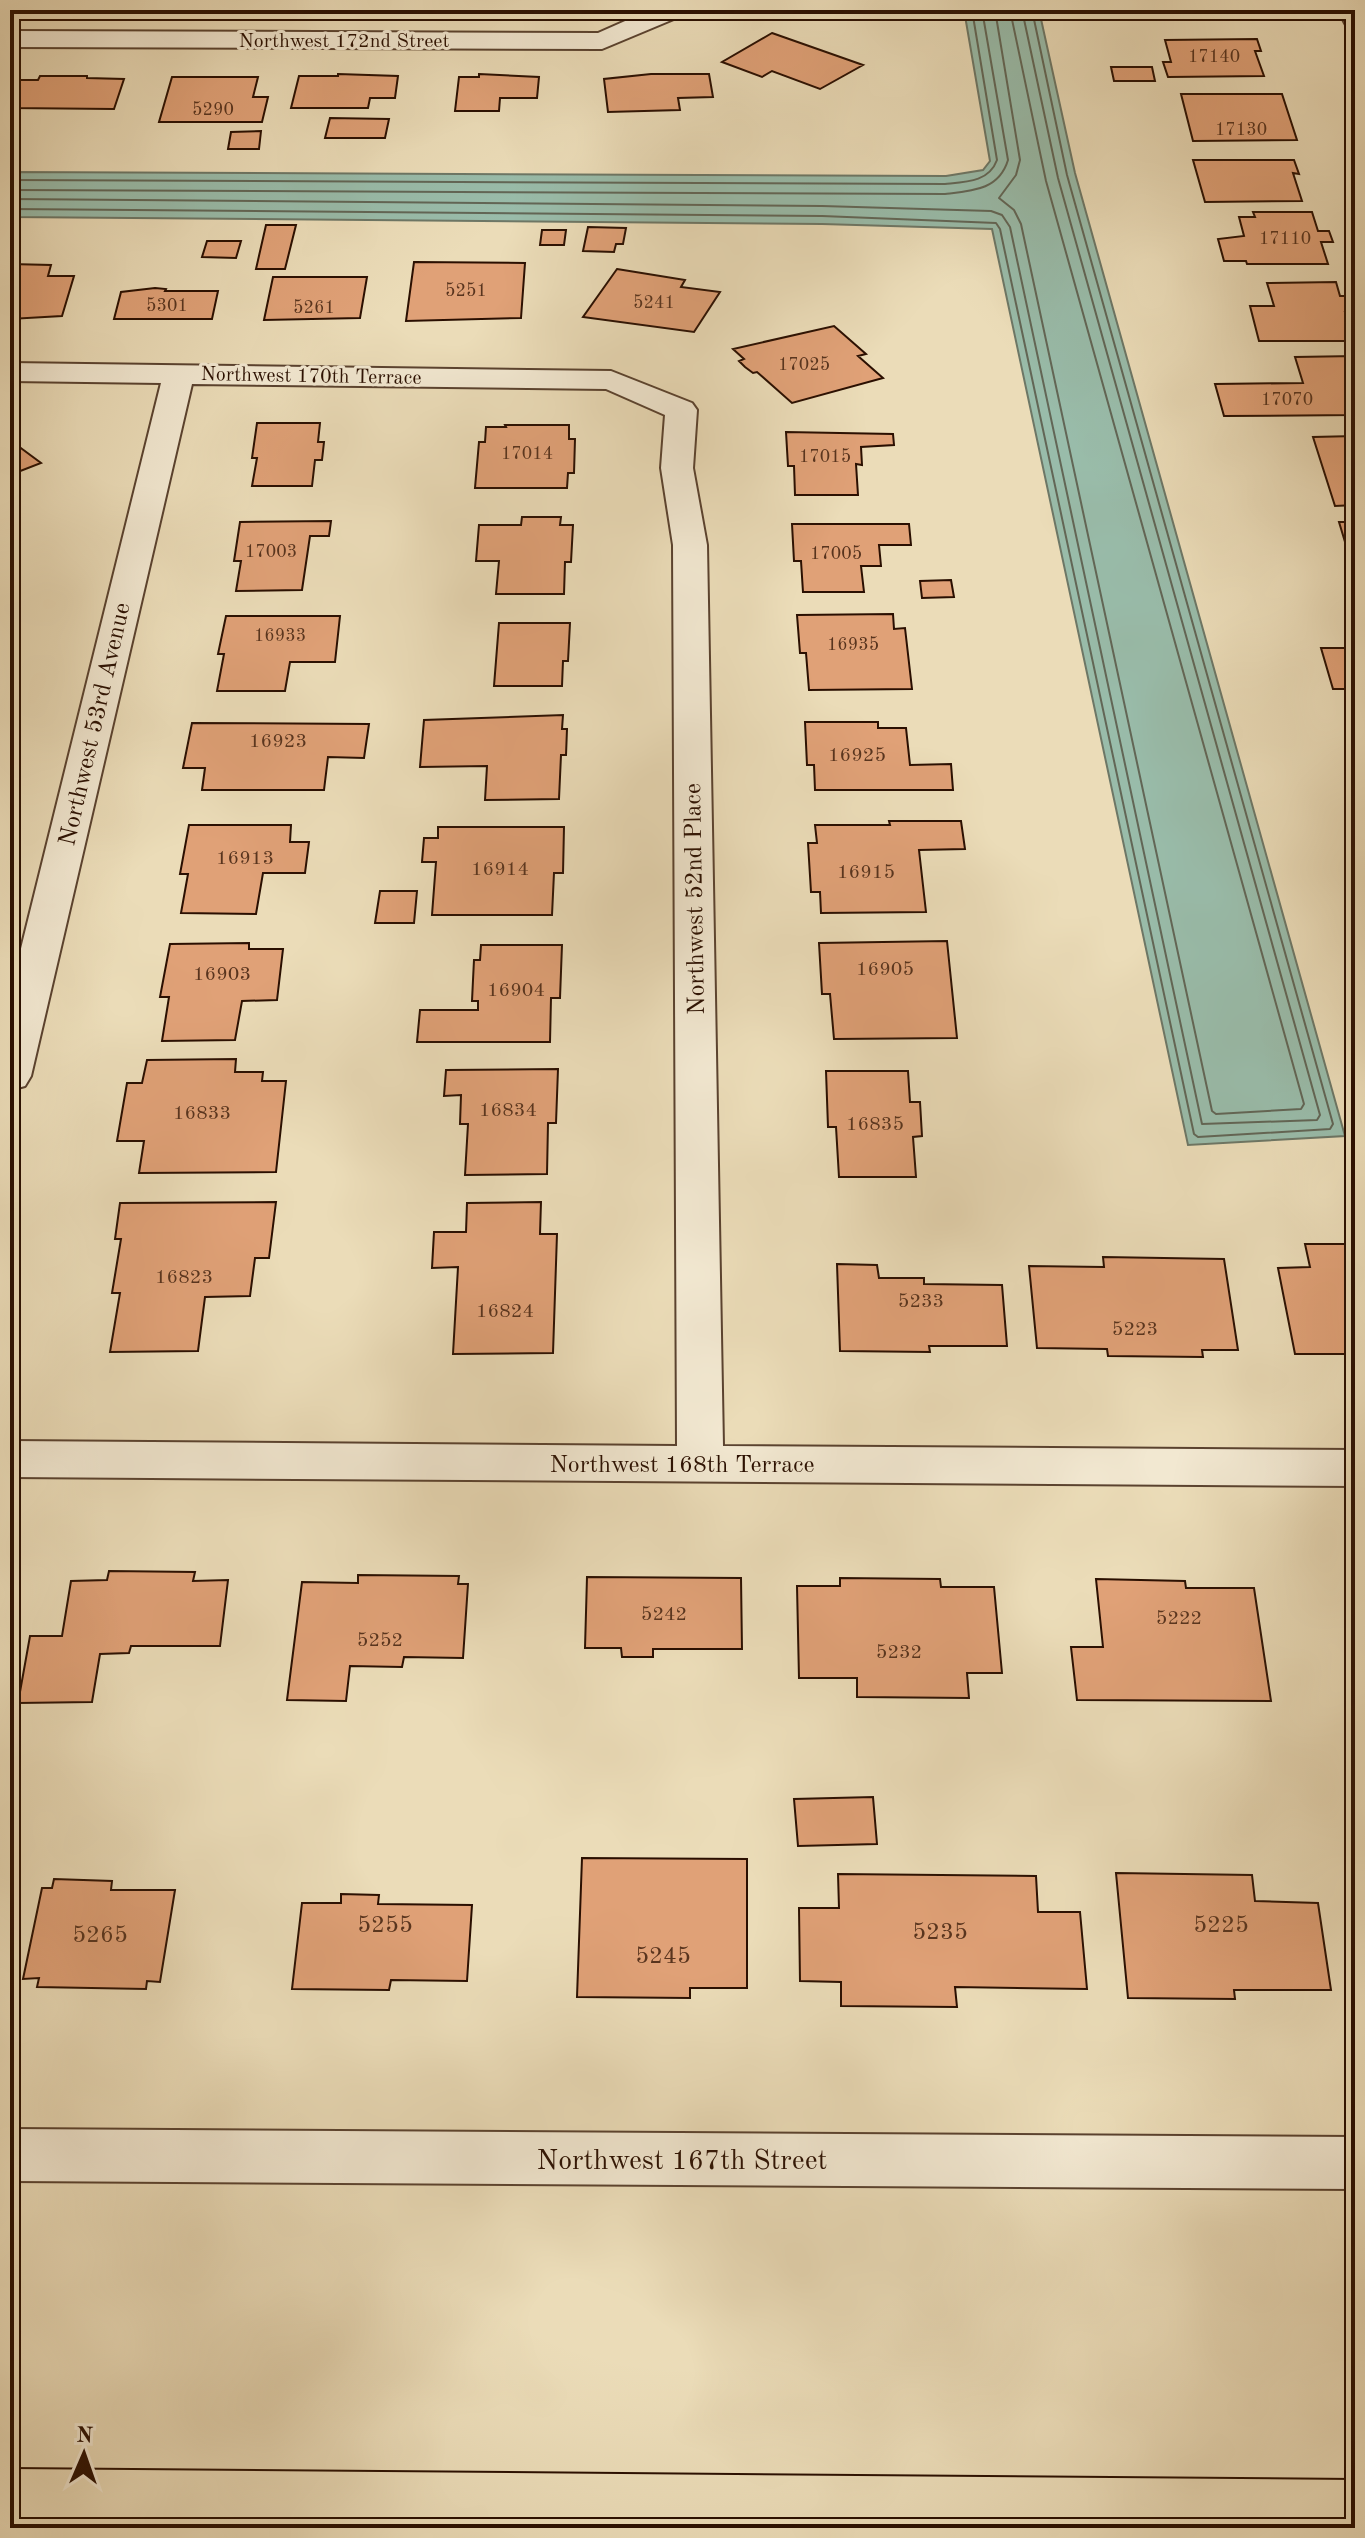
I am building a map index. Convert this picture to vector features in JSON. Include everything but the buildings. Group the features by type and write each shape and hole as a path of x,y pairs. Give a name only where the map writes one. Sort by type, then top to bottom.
{"highway":[{"path":"10,2499 1355,2510"}],"street":[{"path":"239,39 245,10"},
{"path":"1351,10 1355,19"},
{"name":"Northwest 172nd Street","path":"10,39 602,41 672,11"},
{"name":"Northwest 170th Terrace","path":"10,372 611,380"},
{"name":"Northwest 53rd Avenue","path":"10,1076 179,372"},
{"name":"Northwest 52nd Place","path":"611,380 681,410 677,468 690,545 700,1464"},
{"name":"Northwest 168th Terrace","path":"10,1459 1355,1468"},
{"name":"Northwest 167th Street","path":"10,2155 1355,2163"}],"water":[{"path":"964,10 1039,10 1075,173 1345,1136 1188,1145 992,229 822,224 10,217 10,172 946,176 983,170 990,161"}]}
